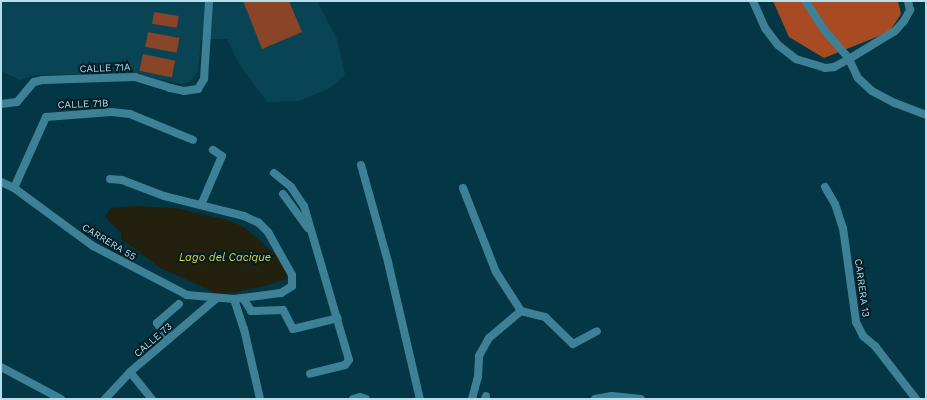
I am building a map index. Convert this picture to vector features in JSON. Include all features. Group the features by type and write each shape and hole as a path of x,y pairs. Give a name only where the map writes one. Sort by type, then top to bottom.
{"street":[{"name":"CALLE 71A","path":"1,104 17,102 34,82 43,80 135,77 184,91 198,89 204,79 208,1"},
{"path":"753,1 769,34 778,45 796,59 825,68 834,67 895,31 904,21 910,10 908,1"},
{"path":"806,2 825,31 849,59 858,78 872,91 895,103 926,115"},
{"name":"CALLE 71B","path":"14,188 46,117 111,112 130,114 193,140"},
{"path":"201,205 222,156 213,150"},
{"path":"361,165 388,262 420,399"},
{"path":"274,173 299,195 338,318 348,363 310,374"},
{"name":"CARRERA 55","path":"1,182 14,188 79,237 118,261 187,295 216,298 243,298 287,291 292,286 292,275 268,232 259,223 244,216 164,196 122,180 110,179"},
{"name":"CARRERA 13","path":"825,187 835,204 843,228 856,322 863,336 875,346 916,399"},
{"path":"463,188 496,272 521,311 545,317 573,344 597,331"},
{"path":"283,194 311,232"},
{"name":"CALLE 73","path":"104,399 130,372 216,298"},
{"path":"243,298 248,309 256,311 279,308 285,314 291,328 295,330 338,318"},
{"path":"243,298 244,329 260,399"},
{"path":"169,339 156,323 179,304"},
{"path":"472,399 478,377 479,356 489,338 521,311"},
{"path":"1,367 60,399"},
{"path":"130,372 152,399"},
{"path":"595,399 627,396 641,399"},
{"path":"353,399 360,397 366,399"}],"shaded area":[{"path":"1,1 317,1 337,39 345,75 330,88 299,101 267,102 239,64 227,39 201,39 198,73 189,82 182,84 136,74 34,75 20,80 1,71"},
{"path":"243,1 289,1 302,32 262,49"},
{"path":"773,1 898,1 901,14 889,32 824,58 789,37"},
{"path":"154,12 179,16 177,28 152,24"},
{"path":"148,32 179,38 177,53 145,47"},
{"path":"143,54 175,61 172,77 139,71"}],"water":[{"name":"Lago del Cacique","path":"135,206 176,208 227,220 244,227 274,253 288,275 286,279 268,285 228,294 216,293 160,268 121,239 121,233 105,217 111,208"}]}
